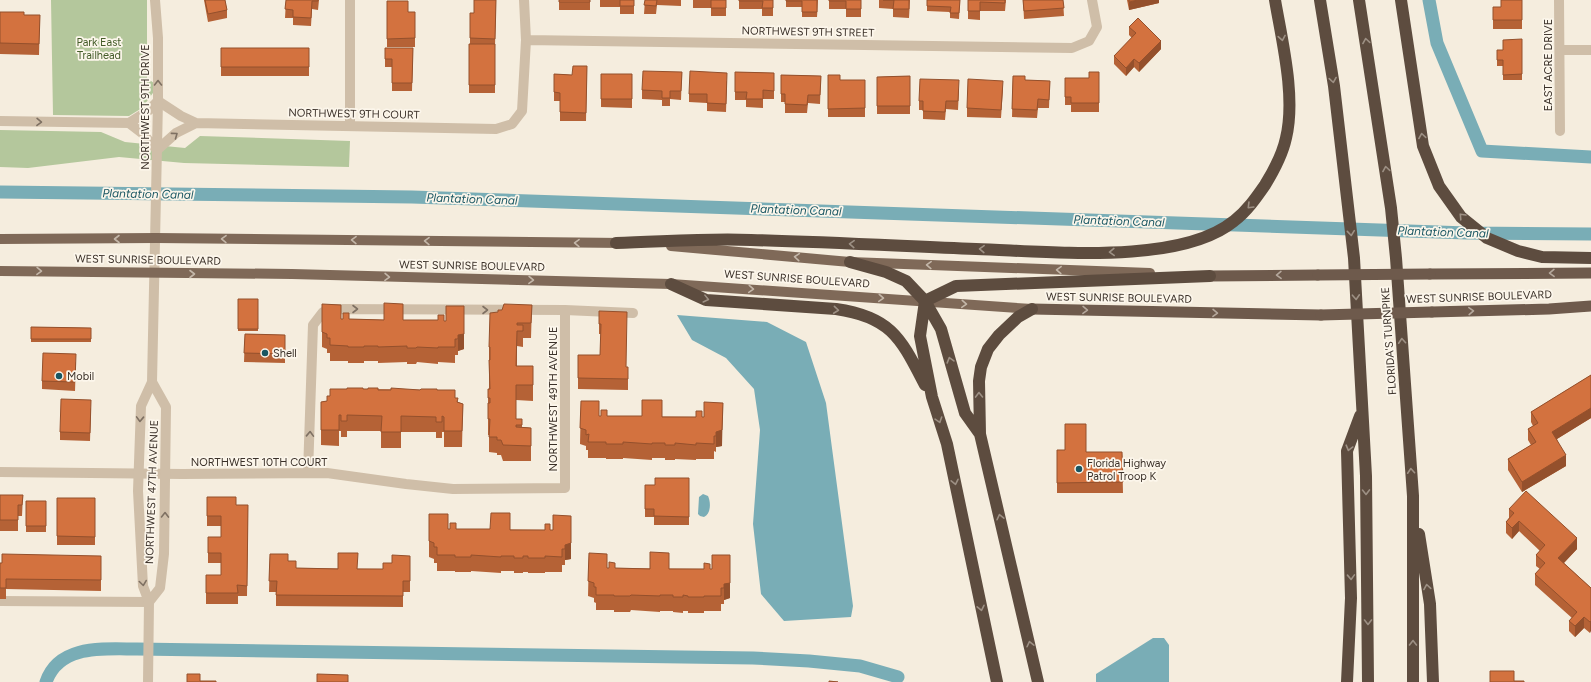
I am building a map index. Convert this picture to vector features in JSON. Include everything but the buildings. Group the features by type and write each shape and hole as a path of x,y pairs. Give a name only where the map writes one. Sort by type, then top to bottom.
{"highway":[{"path":"616,243 748,239 1084,252 1151,250 1204,239 1234,222 1254,202 1271,174 1286,138 1289,108 1286,68 1275,0"},
{"path":"1320,0 1334,86 1354,258 1366,476 1368,682"},
{"name":"FLORIDA'S TURNPIKE","path":"1360,0 1392,208 1396,258 1413,496 1413,682"},
{"path":"1401,0 1423,146 1439,186 1461,217 1487,238 1518,250 1542,257 1591,258"},
{"path":"850,262 886,272 906,281 925,301 941,329 964,413 980,434"},
{"name":"WEST SUNRISE BOULEVARD","path":"1210,276 1591,273"},
{"path":"925,301 956,286 1210,276"},
{"path":"670,284 706,300 836,309 855,312 872,318 890,330 905,347 932,397"},
{"path":"925,301 920,336 932,397 946,444 997,682"},
{"name":"WEST SUNRISE BOULEVARD","path":"1032,309 1321,315 1549,309 1591,306"},
{"path":"1032,309 1018,317 999,335 988,349 981,367 979,381 980,434 1038,682"},
{"path":"1347,682 1351,598 1347,451 1362,411"},
{"path":"1413,496 1430,604 1433,682"}],"main road":[{"name":"WEST SUNRISE BOULEVARD","path":"0,239 156,238 616,243 703,248 850,262 1210,276"},
{"name":"WEST SUNRISE BOULEVARD","path":"0,271 292,274 670,284 1032,309"}],"street":[{"name":"NORTHWEST 9TH DRIVE","path":"156,0 158,38 156,238"},
{"path":"350,0 350,126"},
{"path":"524,0 526,40"},
{"name":"NORTHWEST 9TH STREET","path":"526,40 1072,48 1089,41 1097,27 1092,0"},
{"name":"EAST ACRE DRIVE","path":"1559,0 1560,131"},
{"name":"NORTHWEST 9TH COURT","path":"158,101 181,116 196,123 496,128 512,124 522,111 526,40"},
{"path":"1560,50 1591,50"},
{"path":"0,121 129,123 148,111 158,101"},
{"path":"129,123 142,133 157,152"},
{"name":"NORTHWEST 9TH COURT","path":"157,152 176,133 196,123"},
{"name":"NORTHWEST 47TH AVENUE","path":"148,682 149,602 143,586 138,474 140,406 152,382 156,238"},
{"name":"NORTHWEST 49TH AVENUE","path":"308,473 313,325 323,312 330,309 565,310 633,313"},
{"name":"NORTHWEST 49TH AVENUE","path":"565,310 565,488"},
{"name":"NORTHWEST 47TH AVENUE","path":"149,602 160,588 164,554 166,407 152,382"},
{"name":"NORTHWEST 10TH COURT","path":"0,472 138,474 327,473 406,484 453,488 565,488"},
{"path":"0,601 149,602"}],"green space":[{"name":"Park East Trailhead","path":"51,0 147,0 147,78 158,86 142,108 129,116 53,115"},
{"path":"0,130 101,132 125,142 185,148 200,136 350,141 349,167 184,163 119,157 28,168 0,167"}],"water":[{"path":"677,315 767,322 806,342 826,403 853,606 851,617 784,621 761,594 753,524 760,430 754,389 726,358 692,340"},
{"path":"703,494 708,496 710,501 709,511 704,517 698,514 699,497"},
{"path":"1153,638 1164,638 1169,645 1169,682 1096,682 1096,674"}],"waterway":[{"path":"1429,0 1437,43 1482,151 1591,157"},
{"name":"Plantation Canal","path":"0,192 412,197 1467,233 1591,234"},
{"path":"46,682 52,670 61,661 72,655 97,649 753,658 860,666 898,677"}],"place":[{"name":"Shell","path":"265,353"},
{"name":"Mobil","path":"59,376"},
{"name":"Florida Highway Patrol Troop K","path":"1079,469"}]}
